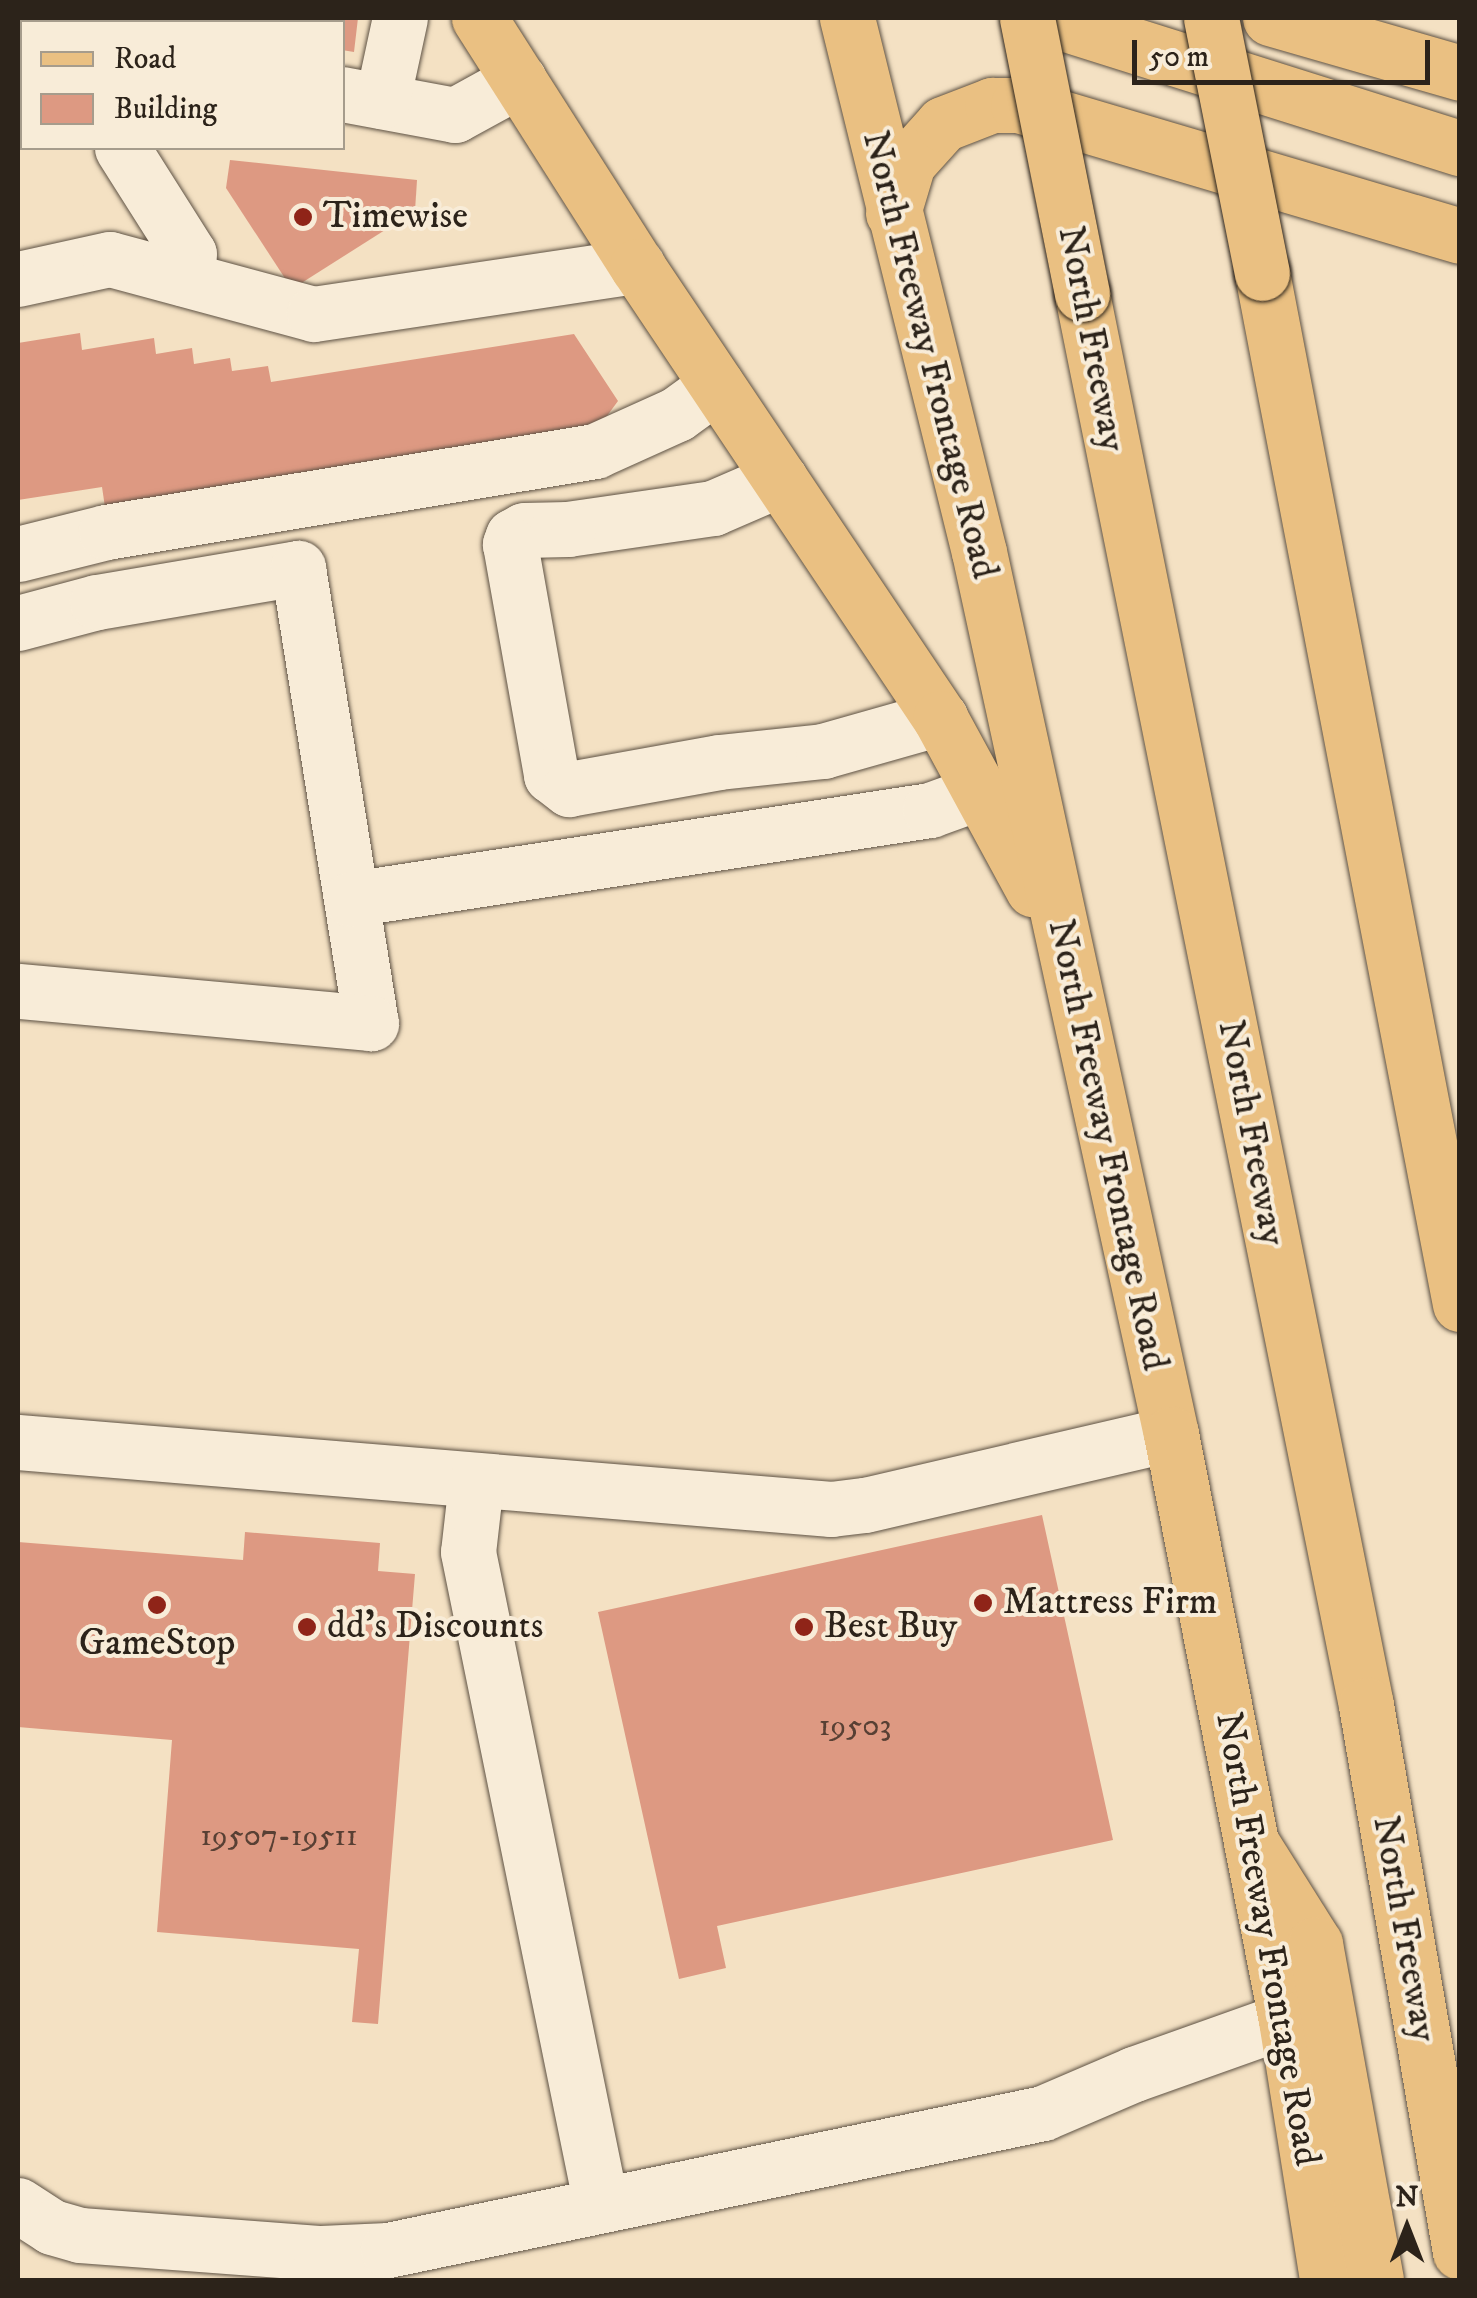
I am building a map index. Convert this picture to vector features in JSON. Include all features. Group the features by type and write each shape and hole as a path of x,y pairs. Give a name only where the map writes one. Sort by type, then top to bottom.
{"main road":[{"path":"479,18 636,266 940,718 1062,944"},
{"name":"North Freeway Frontage Road","path":"847,18 979,552 1171,1434 1286,2020 1327,2280"},
{"name":"North Freeway","path":"1027,18 1366,1705 1460,2252"},
{"path":"1048,18 1460,148"},
{"path":"1211,18 1460,1304"},
{"path":"1270,18 1460,74"},
{"path":"893,213 908,163 943,124 979,109 1018,105 1460,236"},
{"path":"1252,1844 1315,1944 1376,2280"}],"lane":[{"path":"400,18 362,97 455,115 518,80"},
{"path":"123,150 189,254 184,279"},
{"path":"18,279 110,259 314,314 636,266"},
{"path":"18,554 106,532 595,451 678,414 716,385"},
{"path":"780,478 713,508 568,529 524,530 513,536 510,544 551,775 569,789 720,762 823,750 940,718"},
{"path":"18,623 97,602 298,568 371,1023 18,991"},
{"path":"350,900 930,810 980,792"},
{"path":"18,1442 831,1509 865,1506 1171,1434"},
{"path":"476,1482 468,1552 601,2206"},
{"path":"18,2205 52,2227 80,2235 320,2253 388,2250 1043,2113 1134,2074 1286,2020"}],"building":[{"path":"358,18 354,52 345,50 345,20 196,20"},
{"path":"230,160 417,180 415,211 292,289 226,188"},
{"path":"80,333 82,350 154,338 156,354 192,348 194,364 230,358 232,371 268,366 271,382 574,334 618,401 590,439 106,514 102,487 18,500 18,343"},
{"path":"1042,1515 1113,1840 717,1926 726,1968 679,1979 598,1612"},
{"path":"245,1532 380,1543 378,1571 415,1574 378,2024 352,2022 359,1949 157,1932 172,1740 18,1727 18,1542 243,1560"}],"place":[{"name":"Timewise","path":"303,217"},
{"name":"Mattress Firm","path":"983,1603"},
{"name":"GameStop","path":"157,1605"},
{"name":"dd's Discounts","path":"307,1627"},
{"name":"Best Buy","path":"804,1627"}]}
